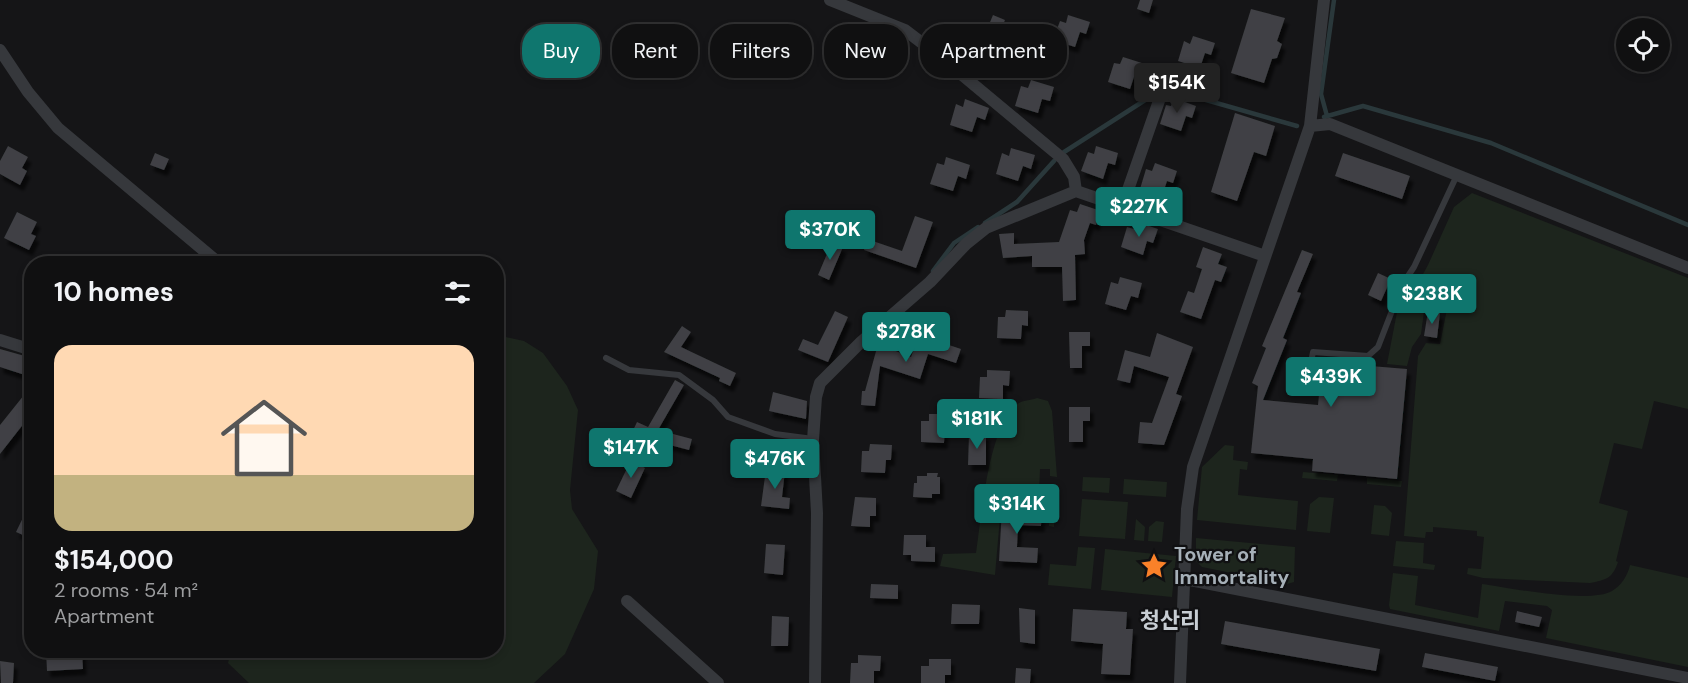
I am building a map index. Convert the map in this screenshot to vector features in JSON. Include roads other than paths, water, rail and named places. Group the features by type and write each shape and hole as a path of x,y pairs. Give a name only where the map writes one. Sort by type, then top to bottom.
{"street":[{"path":"830,0 905,30 943,59 1063,159 1074,177 1076,191"},
{"path":"1180,683 1187,509 1194,467 1311,126 1324,0"},
{"path":"0,50 28,92 58,128 210,256"},
{"path":"1122,207 1161,95"},
{"path":"1311,126 1330,124 1688,268"},
{"path":"814,683 817,513 813,440 816,397 820,384 861,342 986,228 1076,191 1265,256"},
{"path":"0,340 24,348"},
{"path":"1185,579 1688,678"},
{"path":"627,602 718,683"}],"lane":[{"path":"1306,389 1313,352 1368,356 1378,347 1402,285 1414,267 1458,175"},
{"path":"606,358 629,370 678,375 713,400 728,417 775,434 813,440"}],"waterway":[{"path":"1327,116 1321,94 1334,0"},
{"path":"1061,154 1164,88 1297,126"},
{"path":"1324,117 1363,106 1491,143 1688,225"},
{"path":"985,223 1017,202 1054,161"},
{"path":"933,271 954,243 978,227"}],"place":[{"name":"Tower of Immortality","path":"1154,566"}],"district":[{"name":"청산리","path":"1170,620"}]}
